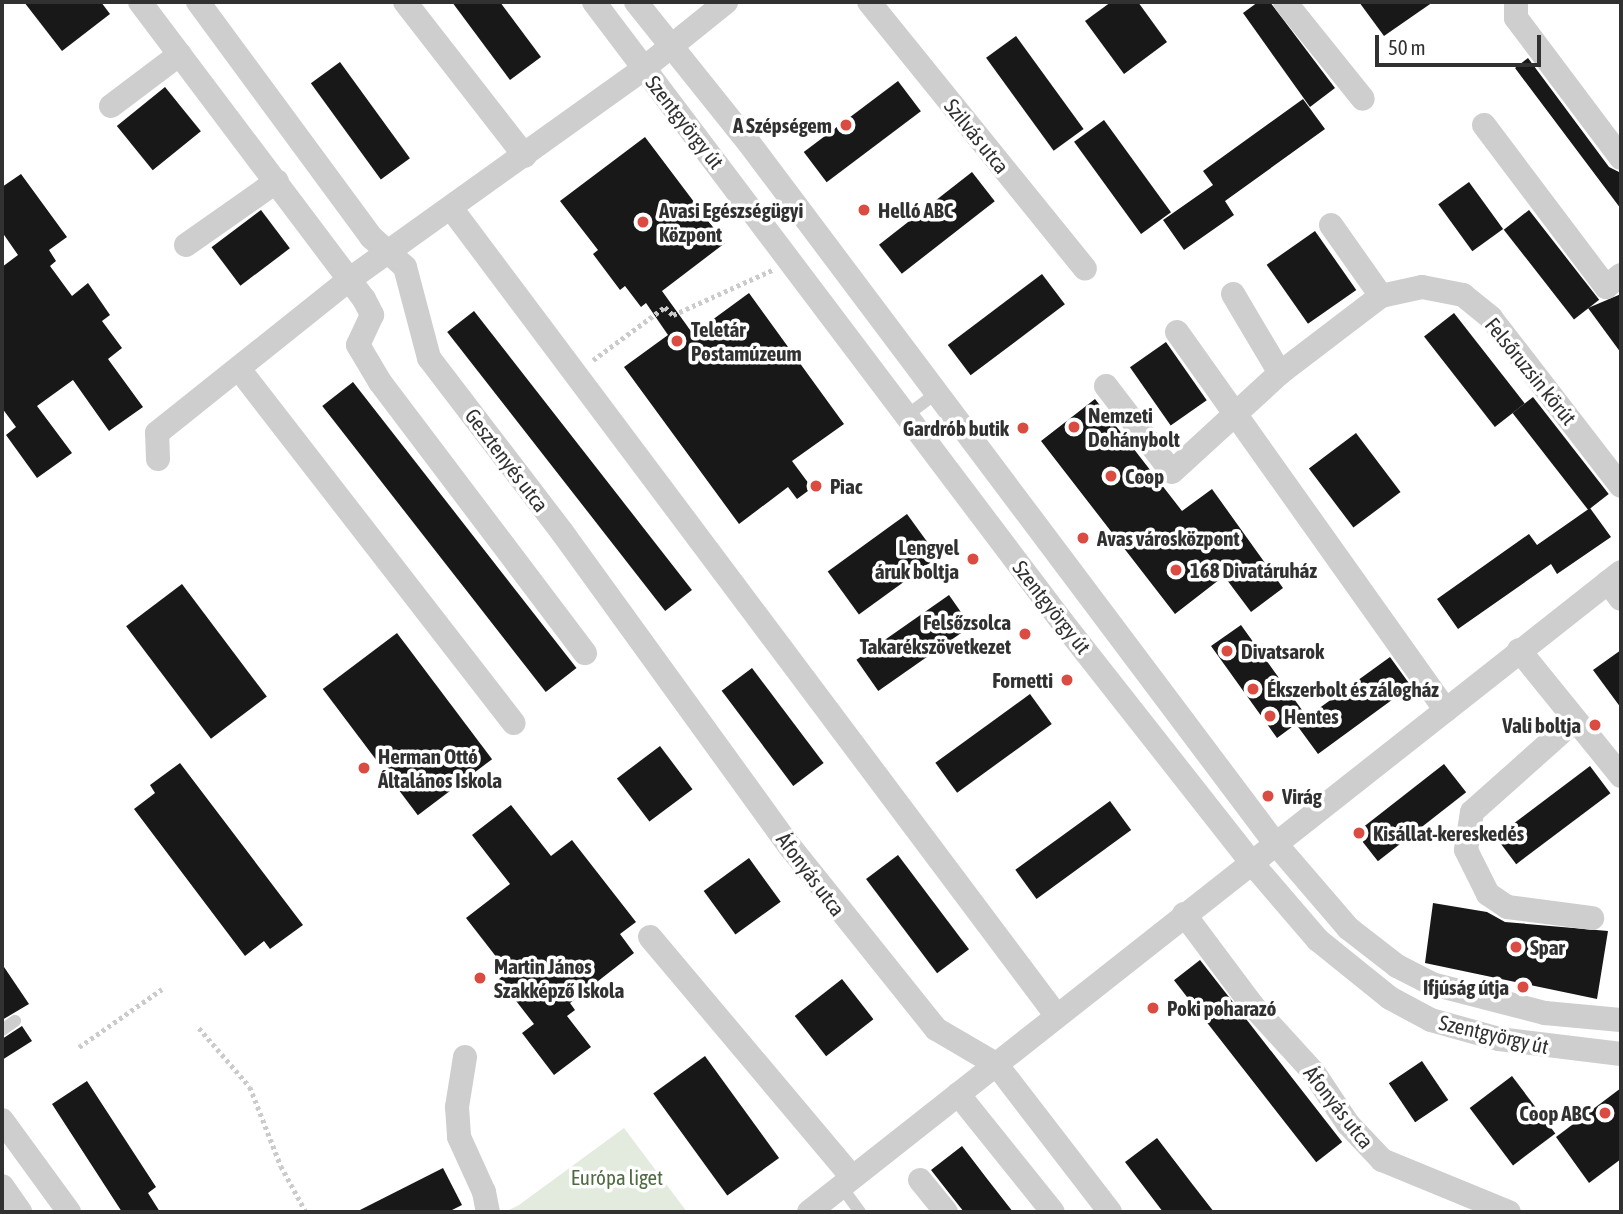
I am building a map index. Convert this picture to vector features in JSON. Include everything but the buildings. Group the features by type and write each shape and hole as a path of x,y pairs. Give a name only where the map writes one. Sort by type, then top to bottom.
{"street":[{"path":"140,2 350,279 372,315 358,345 380,382 585,653"},
{"name":"Gesztenyés utca","path":"198,2 387,255 405,267 429,358 653,656"},
{"path":"405,2 525,156"},
{"name":"Szentgyörgy út","path":"594,2 792,261 906,416 1295,916 1345,965 1390,998 1431,1020 1499,1039 1621,1054"},
{"name":"Szentgyörgy út","path":"636,2 672,45 1275,843 1348,928 1396,965 1432,984 1545,1013 1621,1020"},
{"path":"158,459 158,433 350,279 525,156 643,69 726,2"},
{"name":"Szilvás utca","path":"869,2 1085,269"},
{"path":"1285,2 1363,99"},
{"path":"1516,2 1516,18 1621,158"},
{"path":"111,106 180,54"},
{"path":"1484,125 1606,287 1621,275"},
{"path":"186,244 277,181"},
{"path":"451,208 738,585 1056,1015"},
{"path":"1331,225 1381,296"},
{"name":"Felsőruzsin körút","path":"1107,386 1172,472 1280,373 1381,296 1422,287 1462,295 1491,318 1621,486"},
{"path":"1233,294 1280,373"},
{"path":"1177,332 1233,416 1446,710"},
{"path":"239,369 514,723"},
{"path":"809,1212 1250,861 1446,710 1519,649 1617,585"},
{"path":"1519,649 1573,722 1621,776"},
{"name":"Áfonyás utca","path":"653,656 888,974 936,1029 996,1064 1110,1212"},
{"path":"1573,722 1472,812 1466,850 1488,894 1507,907 1591,919"},
{"name":"Áfonyás utca","path":"1184,914 1252,1004 1314,1073 1348,1124 1382,1160 1509,1212"},
{"path":"650,937 847,1182"},
{"path":"465,1057 457,1107 459,1138 484,1192 488,1212"},
{"path":"958,1094 1053,1212"},
{"path":"2,1120 69,1212"},
{"path":"920,1180 946,1212"},
{"path":"2,1186 20,1212"}],"lane":[{"path":"906,416 936,393"},
{"path":"2,1030 15,1021"},
{"path":"847,1182 860,1212"}],"path":[{"path":"576,372 665,307 673,315 792,261"},
{"path":"79,1047 162,989"},
{"path":"199,1028 250,1087 281,1166 306,1212"}],"green space":[{"name":"Európa liget","path":"624,1128 687,1212 505,1212 519,1205"}],"place":[{"name":"A Szépségem","path":"846,125"},
{"name":"Helló ABC","path":"864,210"},
{"name":"Avasi Egészségügyi Központ","path":"643,222"},
{"name":"Teletár Postamúzeum","path":"677,341"},
{"name":"Nemzeti Dohánybolt","path":"1074,427"},
{"name":"Gardrób butik","path":"1023,428"},
{"name":"Coop","path":"1111,476"},
{"name":"Piac","path":"816,486"},
{"name":"Avas városközpont","path":"1083,538"},
{"name":"Lengyel áruk boltja","path":"973,559"},
{"name":"168 Divatáruház","path":"1176,570"},
{"name":"Felsőzsolca Takarékszövetkezet","path":"1025,634"},
{"name":"Divatsarok","path":"1227,651"},
{"name":"Fornetti","path":"1067,680"},
{"name":"Ékszerbolt és zálogház","path":"1253,689"},
{"name":"Hentes","path":"1270,716"},
{"name":"Vali boltja","path":"1595,725"},
{"name":"Herman Ottó Általános Iskola","path":"364,768"},
{"name":"Virág","path":"1268,796"},
{"name":"Kisállat-kereskedés","path":"1359,833"},
{"name":"Spar","path":"1516,947"},
{"name":"Martin János Szakképző Iskola","path":"480,978"},
{"name":"Ifjúság útja","path":"1523,987"},
{"name":"Poki poharazó","path":"1153,1008"},
{"name":"Coop ABC","path":"1605,1113"}]}
